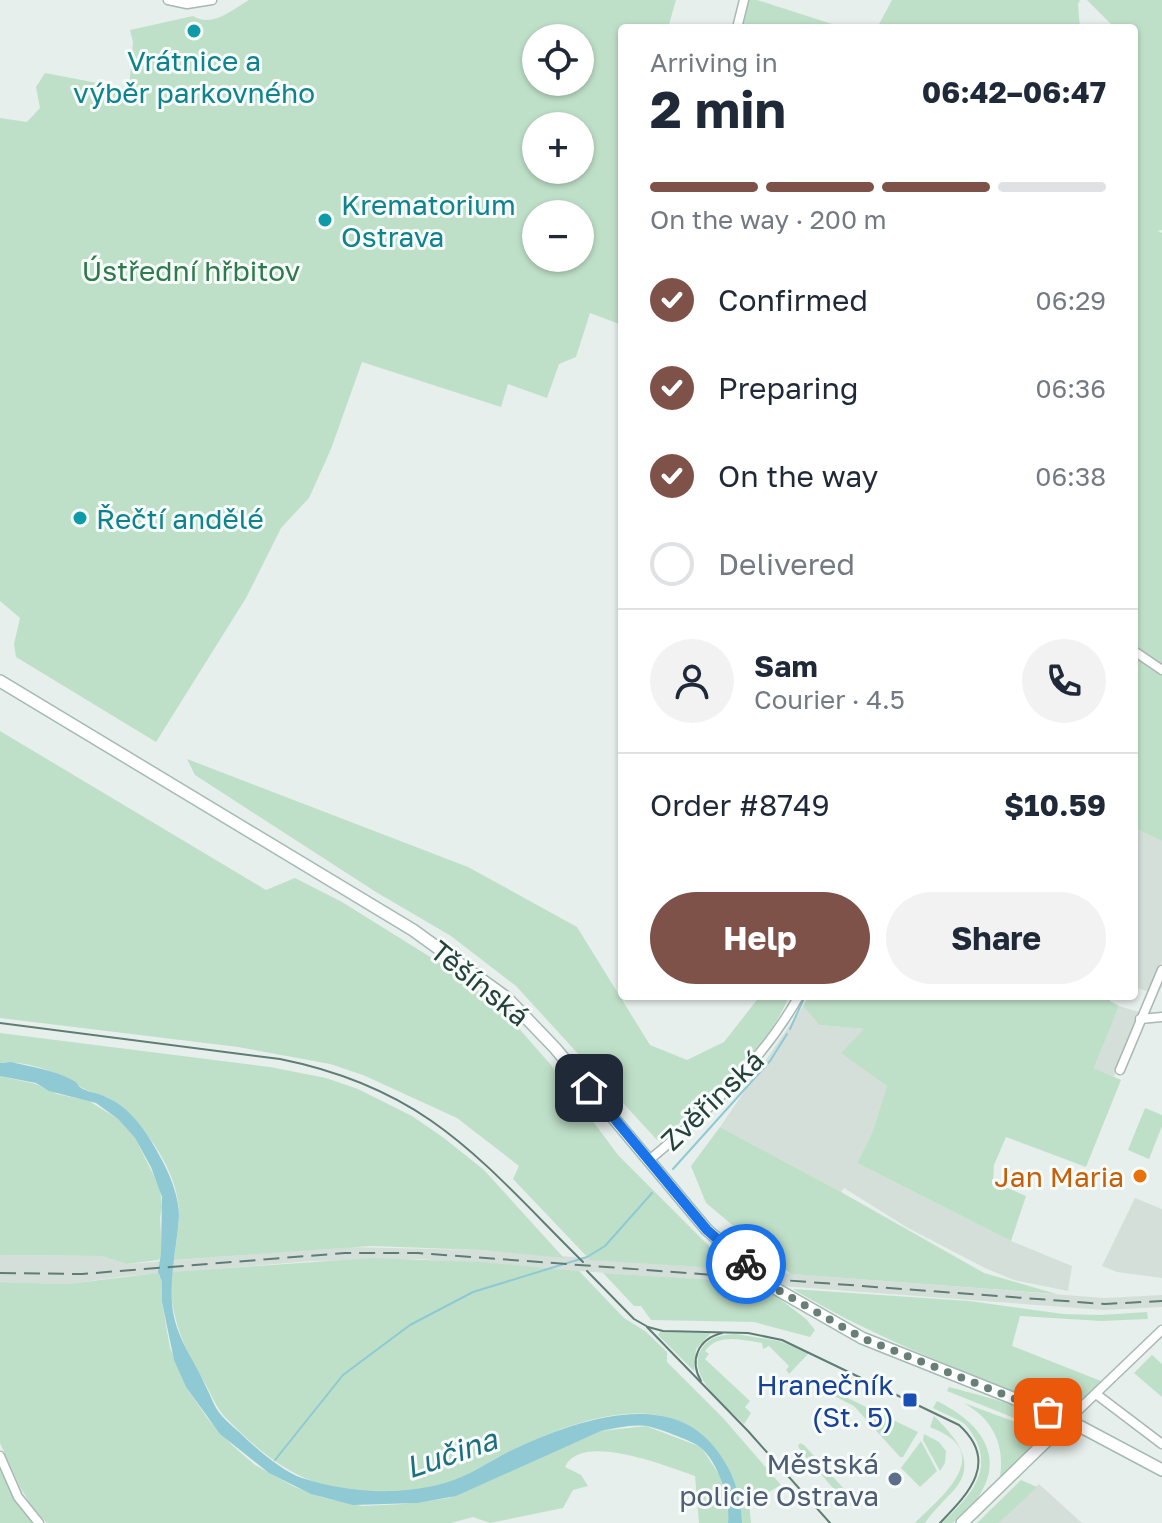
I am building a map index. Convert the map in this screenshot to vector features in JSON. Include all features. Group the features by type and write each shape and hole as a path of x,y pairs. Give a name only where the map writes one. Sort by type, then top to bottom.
{"main road":[{"name":"Těšínská","path":"0,681 413,930 507,998 555,1048 707,1230 778,1290 862,1338 1068,1420 1162,1470"},
{"path":"962,1523 1068,1420"}],"street":[{"path":"168,0 187,4 212,0"},
{"path":"738,24 744,0"},
{"path":"1138,654 1162,670"},
{"path":"1120,1070 1162,970"},
{"name":"Zvěřinská","path":"648,1161 737,1082 781,1027 797,1000"},
{"path":"1140,1019 1162,1017"},
{"path":"1068,1420 1162,1330"},
{"path":"1096,1394 1162,1444"},
{"path":"0,1456 18,1497 39,1523"}],"shaded area":[{"path":"1138,830 1162,841 1162,961 1149,992 1138,988"},
{"path":"803,1006 819,1025 865,1029 887,1086 872,1133 857,1163 1011,1241 1072,1266 1068,1291 1014,1280 985,1268 908,1228 844,1188 841,1192 720,1127"},
{"path":"1119,1006 1139,1012 1114,1077 1094,1068"},
{"path":"1135,1198 1162,1209 1162,1278 1117,1272 1102,1266"},
{"path":"345,1247 481,1250 1105,1298 1162,1295 1162,1307 1104,1310 418,1259 312,1261 67,1284 0,1282 0,1255 102,1256 126,1264"},
{"path":"1039,1484 1082,1523 999,1523"}],"green space":[{"name":"Ústřední hřbitov","path":"249,0 676,0 669,24 618,24 618,324 590,313 576,357 559,364 547,398 508,384 501,407 362,362 331,449 309,498 281,528 246,598 156,742 16,657 14,644 20,618 0,601 0,118 27,122 40,108 36,87 45,73 129,89 133,42 130,30 193,16 215,19"},
{"path":"749,0 757,0 832,24 743,24"},
{"path":"892,0 1080,0 1080,24 879,24"},
{"path":"1087,0 1162,0 1162,230 1158,231 1162,233 1162,664 1138,649 1138,24 1111,24"},
{"path":"1138,659 1162,675 1162,841 1138,830"},
{"path":"0,731 266,890 295,878 342,902 448,968 501,1008 551,1065 618,1155 732,1269 590,1260 513,1179 519,1166 457,1118 363,1075 330,1064 238,1047 0,1018"},
{"path":"187,759 468,867 577,927 618,993 618,1000 622,1000 650,1045 687,1060 724,1042 757,1000 787,1000 766,1037 733,1076 657,1140 516,986 451,936 376,892 195,775"},
{"path":"807,1000 1110,1000 1119,1006 1094,1068 1121,1080 1086,1167 1006,1137 994,1165 993,1182 1026,1196 1011,1241 857,1163 872,1133 887,1086 841,1053 864,1029 819,1025 803,1006"},
{"path":"0,1033 270,1067 326,1078 358,1089 412,1116 484,1170 564,1258 481,1250 371,1246 174,1260 178,1201 168,1169 149,1138 111,1099 42,1069 0,1063"},
{"path":"0,1076 89,1101 118,1119 135,1138 160,1188 162,1253 159,1260 126,1264 102,1256 0,1255"},
{"path":"1145,1108 1162,1115 1162,1126 1149,1159 1128,1150"},
{"path":"720,1127 984,1273 1057,1294 791,1274 706,1203 691,1166"},
{"path":"371,1258 480,1262 579,1271 624,1318 645,1331 667,1352 667,1362 723,1418 781,1485 749,1503 751,1523 742,1523 734,1481 712,1445 691,1427 667,1417 640,1414 585,1421 558,1430 455,1480 422,1489 387,1492 344,1490 307,1479 290,1470 259,1449 217,1407 178,1328 172,1300 171,1272"},
{"path":"158,1273 162,1282 162,1302 170,1348 186,1387 208,1419 233,1446 255,1465 295,1487 321,1497 362,1506 449,1498 601,1431 646,1426 701,1447 720,1476 728,1523 699,1523 695,1476 626,1455 588,1452 574,1457 565,1467 581,1475 588,1486 573,1490 563,1508 490,1523 473,1517 451,1523 47,1523 32,1507 20,1487 0,1443 0,1282 67,1284"},
{"path":"603,1273 759,1283 806,1319 815,1330 810,1337 754,1322 651,1320 641,1306 634,1306"},
{"path":"793,1289 969,1301 1063,1314 1147,1312 1148,1319 1101,1321 1020,1316 1012,1346 1101,1381 1070,1411 1060,1410 924,1355 857,1324"},
{"path":"660,1332 711,1333 696,1349 694,1371 658,1335"},
{"path":"735,1334 779,1341 809,1353 789,1374 786,1370 789,1366 769,1346 763,1349 762,1343 739,1339 710,1345 705,1351 709,1354 705,1359 750,1401 745,1407 751,1413 744,1424 710,1390 703,1380 698,1359 709,1341"},
{"path":"1152,1355 1162,1364 1162,1397 1134,1373"},
{"path":"949,1387 998,1400 1036,1415 1046,1426 1046,1433 947,1391"},
{"path":"831,1390 918,1432 903,1457 854,1406 832,1395"},
{"path":"937,1401 974,1427 983,1439 990,1465 987,1480 976,1500 953,1523 942,1523 973,1487 981,1466 981,1455 971,1431 964,1424 933,1408"},
{"path":"964,1403 1034,1429 1044,1436 1000,1477 1001,1454 995,1434 983,1417"},
{"path":"934,1416 956,1441 961,1450 964,1460 964,1469 954,1490 925,1523 915,1523 943,1496 959,1473 962,1461 960,1450 952,1439 930,1427"},
{"path":"924,1434 939,1442 946,1451 945,1463 940,1471 923,1440"},
{"path":"921,1441 937,1471 920,1487 901,1468"},
{"path":"800,1443 854,1500 849,1506 803,1454 798,1446"},
{"path":"0,1456 12,1483 39,1523 0,1523"},
{"path":"1021,1480 1037,1487 999,1523 977,1523"}],"water":[{"path":"11,1062 59,1074 83,1089 116,1102 147,1135 167,1170 178,1203 172,1288 173,1312 179,1333 220,1414 261,1452 286,1470 302,1478 355,1490 409,1490 454,1480 532,1441 584,1422 639,1414 665,1417 688,1425 717,1450 733,1479 740,1500 742,1523 728,1523 721,1480 704,1451 681,1438 645,1426 601,1431 456,1496 417,1503 353,1505 311,1494 269,1473 220,1434 186,1387 174,1360 158,1272 162,1197 151,1167 135,1138 118,1119 96,1103 49,1091 36,1083 0,1076 0,1063"}],"waterway":[{"path":"790,1029 803,1000"},
{"path":"673,1169 770,1061 787,1034"},
{"path":"275,1460 343,1375 410,1325 473,1292 587,1257 605,1246 652,1193"}],"tram line":[{"path":"0,1023 280,1059 332,1072 376,1089 414,1110 482,1161 583,1262"},
{"path":"587,1271 634,1319 648,1327 663,1331 748,1333 782,1340 959,1425 971,1439 977,1452 978,1465 969,1489 940,1523"},
{"path":"647,1327 748,1431 830,1523"},
{"path":"701,1381 696,1365 698,1351 707,1340 722,1333"}],"railway":[{"path":"0,1273 82,1274 345,1253 418,1253 1105,1304 1162,1301"}],"way so far":[{"path":"746,1264 778,1290 835,1325 1048,1412"}],"place":[{"name":"Vrátnice a výběr parkovného","path":"194,31"},
{"name":"Krematorium Ostrava","path":"325,220"},
{"name":"Řečtí andělé","path":"80,518"},
{"name":"Jan Maria","path":"1140,1176"},
{"name":"Hranečník (St. 5)","path":"910,1400"},
{"name":"Městská policie Ostrava","path":"895,1479"}],"route":[{"path":"589,1088 707,1230 746,1264"}],"water label":[{"name":"Lučina","path":"451,1453"}]}
